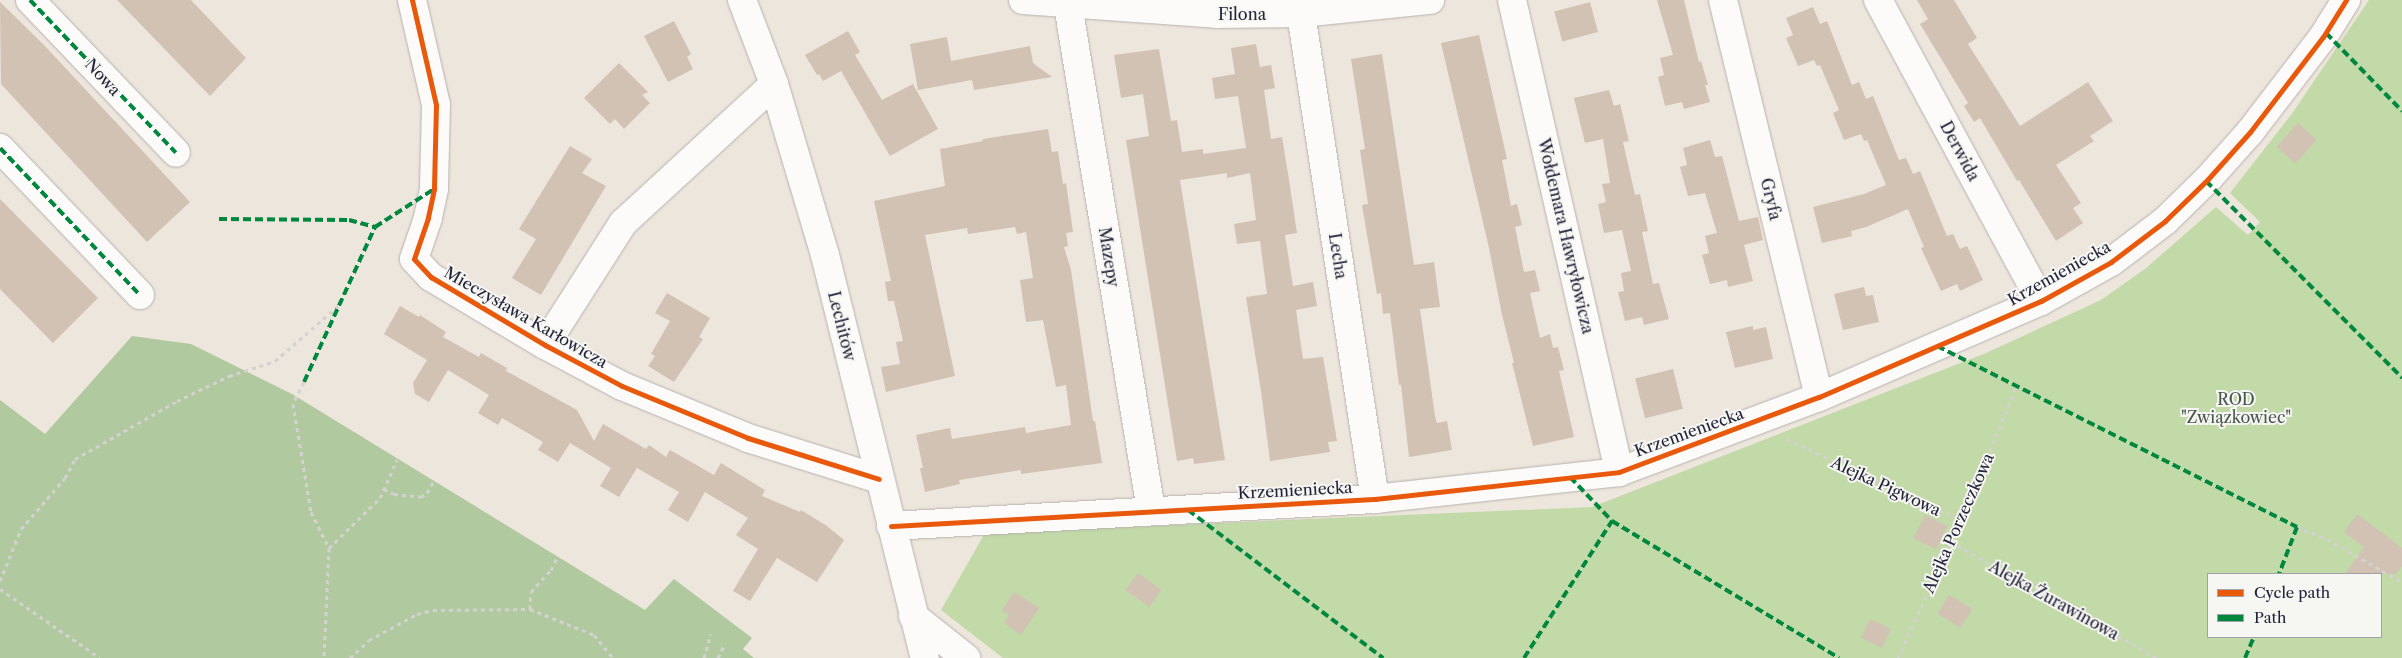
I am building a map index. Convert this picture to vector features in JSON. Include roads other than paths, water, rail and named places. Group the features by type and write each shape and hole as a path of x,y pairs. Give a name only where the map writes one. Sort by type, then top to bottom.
{"street":[{"name":"Nowa","path":"30,0 176,153"},
{"name":"Mieczysława Karłowicza","path":"412,0 436,105 434,189 428,218 414,259 431,276 545,345 622,386 748,438 879,479"},
{"name":"Lechitów","path":"742,0 774,84 825,255 879,479 925,658"},
{"name":"Filona","path":"1023,0 1068,5 1216,14 1300,7 1430,0"},
{"name":"Wołdemara Hawryłowicza","path":"1512,0 1620,472"},
{"name":"Gryfa","path":"1723,0 1819,397"},
{"name":"Derwida","path":"1878,0 2041,301"},
{"name":"Krzemieniecka","path":"891,526 1375,499 1620,472 1819,397 2041,301 2111,262 2165,221 2206,181 2250,132 2326,33 2346,0"},
{"name":"Mazepy","path":"1068,5 1151,510"},
{"name":"Lecha","path":"1300,7 1375,499"},
{"name":"Mieczysława Karłowicza","path":"545,345 623,223 774,84"},
{"path":"0,148 140,295"},
{"path":"913,616 966,658"}],"park label":[{"name":"ROD \"Związkowiec\"","path":"2236,408"}]}
